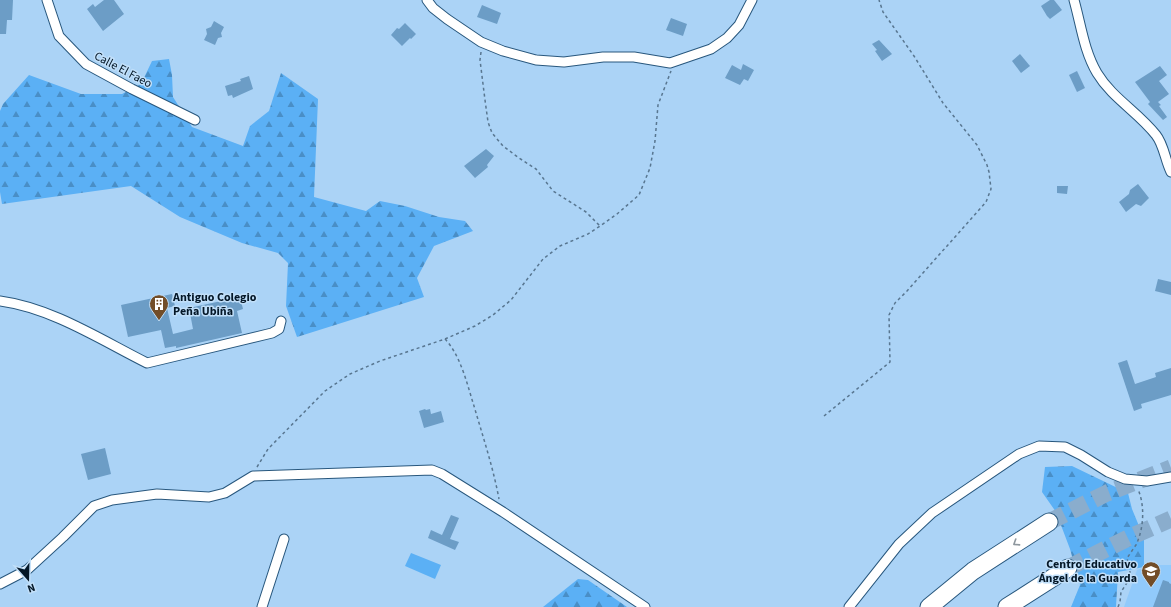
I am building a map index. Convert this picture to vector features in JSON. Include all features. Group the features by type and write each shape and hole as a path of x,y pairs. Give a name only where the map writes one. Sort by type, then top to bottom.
{"highway":[{"path":"929,607 973,571 1049,522"},
{"path":"1007,607 1068,568"}],"street":[{"name":"Calle El Faeo","path":"47,0 59,36 86,64 132,89 195,120"},
{"path":"427,0 433,8 447,19 482,42 503,51 536,60 564,62 603,57 634,58 670,63 711,49 727,38 739,25 752,0"},
{"path":"1074,0 1085,48 1097,72 1105,85 1114,95 1157,136 1163,147 1171,172"},
{"path":"0,301 16,303 75,324 147,363 272,333 279,329 281,321"},
{"path":"849,607 899,544 932,513 1019,454 1039,446 1065,447 1108,472 1125,479 1148,481 1171,477"},
{"path":"0,584 27,570 94,506 112,500 156,494 209,497 225,493 253,476 432,470 442,474 503,512 645,607"},
{"path":"262,607 284,539"}],"path":[{"path":"824,416 890,362 889,314 895,303 986,202 991,189 987,165 978,145 943,103 914,56 883,12 879,0"},
{"path":"482,42 480,60 485,100 492,133 503,146 536,169 553,191 586,212 600,226"},
{"path":"253,476 268,449 325,391 350,374 380,361 445,339 475,326 493,315 511,300 543,259 560,246 588,234 600,226 638,194 650,168 655,140 658,105 671,71 670,63"},
{"path":"445,339 452,347 464,375 494,474 503,512"},
{"path":"1118,607 1121,592 1130,578 1127,558 1136,544 1142,527 1141,501 1134,480"}],"shaded area":[{"name":"Centro Educativo Ángel de la Guarda","path":"1151,565 1171,565 1171,607 1124,607 1137,570"}],"green space":[{"path":"169,59 172,75 173,97 192,127 243,146 250,126 269,111 281,73 318,99 314,197 366,211 380,201 405,206 439,217 465,221 473,231 434,246 417,278 424,297 297,337 286,306 288,263 278,253 242,243 180,217 131,186 2,204 0,192 0,111 3,104 29,75 81,94 122,94 141,84 152,61"},
{"path":"1072,466 1128,493 1132,509 1144,538 1144,567 1118,572 1116,607 1071,607 1080,585 1070,549 1056,512 1042,492 1045,467"},
{"path":"411,553 441,565 435,579 405,566"},
{"path":"578,579 588,580 627,607 543,607"}],"building":[{"path":"0,0 13,0 12,20 7,20 6,34 0,34"},
{"path":"104,0 114,0 124,14 103,31 87,9 93,4 95,7"},
{"path":"1050,0 1054,0 1062,10 1050,19 1041,6"},
{"path":"482,5 501,13 497,24 477,17"},
{"path":"671,18 687,24 683,36 666,30"},
{"path":"214,21 224,27 221,33 222,37 218,38 215,45 204,40 207,34 206,29 211,27"},
{"path":"405,23 416,34 402,46 391,35 397,28 399,29"},
{"path":"879,40 892,54 882,61 875,51 877,50 872,44"},
{"path":"1020,54 1030,66 1021,73 1012,61"},
{"path":"743,64 754,70 748,81 744,79 740,85 725,78 732,65 741,70"},
{"path":"1160,66 1167,75 1159,81 1169,94 1158,102 1161,105 1159,106 1167,117 1163,120 1148,104 1150,102 1135,82"},
{"path":"1077,71 1085,88 1077,92 1069,75"},
{"path":"249,76 253,89 233,98 232,95 228,96 225,86 241,81 240,79"},
{"path":"486,149 494,156 487,165 488,167 475,178 464,166"},
{"path":"1138,184 1149,198 1141,206 1136,204 1126,212 1119,202"},
{"path":"1057,186 1068,186 1067,194 1057,193"},
{"path":"1158,279 1171,282 1171,295 1155,291"},
{"name":"Antiguo Colegio Peña Ubiña","path":"172,294 175,306 167,308 173,334 193,329 189,308 240,297 243,309 237,311 242,333 176,348 176,346 165,348 161,330 128,337 121,305"},
{"path":"1127,360 1135,384 1156,377 1155,373 1171,368 1171,395 1141,404 1142,408 1134,411 1118,363"},
{"path":"430,409 431,414 441,411 444,422 424,428 419,411"},
{"path":"105,448 111,474 88,480 81,454"},
{"path":"451,515 459,518 450,539 459,542 455,550 428,538 431,530 442,535"},
{"path":"1163,580 1171,584 1171,607 1153,607"}],"tunnel":[{"path":"1049,522 1107,493 1171,468"},
{"path":"1068,568 1128,538 1171,519"}],"place":[{"name":"Antiguo Colegio Peña Ubiña","path":"159,321"},
{"name":"Centro Educativo Ángel de la Guarda","path":"1151,588"}]}
